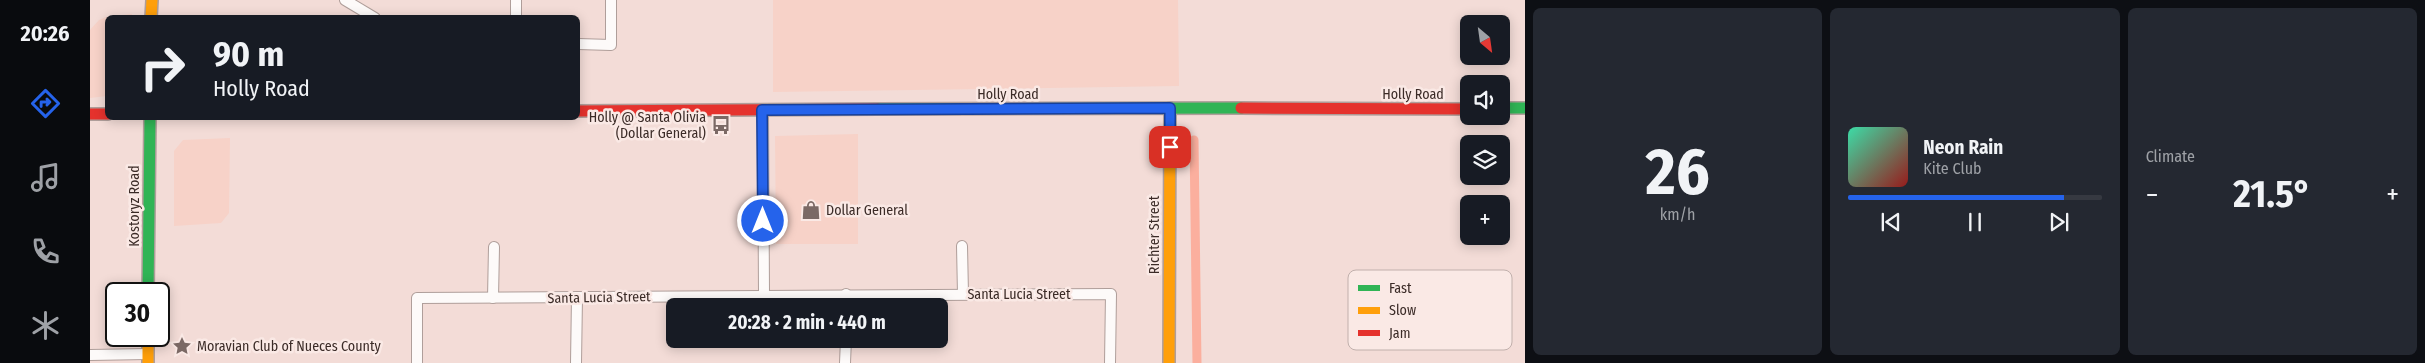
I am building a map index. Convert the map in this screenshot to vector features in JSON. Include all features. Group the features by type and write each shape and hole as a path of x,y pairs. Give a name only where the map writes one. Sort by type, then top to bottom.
{"main road":[{"path":"151,15 152,0"},
{"name":"Holly Road","path":"580,111 1170,108 1460,109"},
{"name":"Richter Street","path":"1169,363 1170,108"},
{"path":"1510,108 1525,108"},
{"name":"Kostoryz Road","path":"148,282 150,120"}],"street":[{"path":"345,0 370,15"},
{"path":"516,0 516,15"},
{"path":"580,44 611,45 611,0"},
{"path":"762,110 764,295"},
{"path":"962,246 963,294"},
{"path":"493,298 494,247"},
{"name":"Santa Lucia Street","path":"417,363 417,298 846,294 1111,294 1110,363"},
{"path":"576,363 577,297"},
{"path":"845,363 846,348"},
{"path":"90,355 148,359"}],"shaded area":[{"path":"773,0 1178,0 1179,86 773,92"},
{"path":"105,17 105,96 90,98 90,30 99,20"},
{"path":"858,134 858,244 776,244 775,136"},
{"path":"230,138 229,213 221,223 174,226 174,151 183,140"}],"waterway":[{"path":"1194,140 1197,363"}],"traffic: fast":[{"path":"878,109 1241,108"},
{"path":"1510,108 1525,108"},
{"path":"148,282 150,120"}],"traffic: slow":[{"path":"151,15 152,0"},
{"path":"1169,363 1170,108"},
{"path":"148,347 148,363"}],"traffic: jam":[{"path":"1241,108 1460,109"},
{"path":"580,111 878,109"},
{"path":"90,114 105,114"}],"place":[{"name":"Holly @ Santa Olivia (Dollar General)","path":"721,125"},
{"name":"Dollar General","path":"811,210"},
{"name":"Moravian Club of Nueces County","path":"182,346"}],"route":[{"path":"763,221 762,110 1170,108 1170,147"}]}
